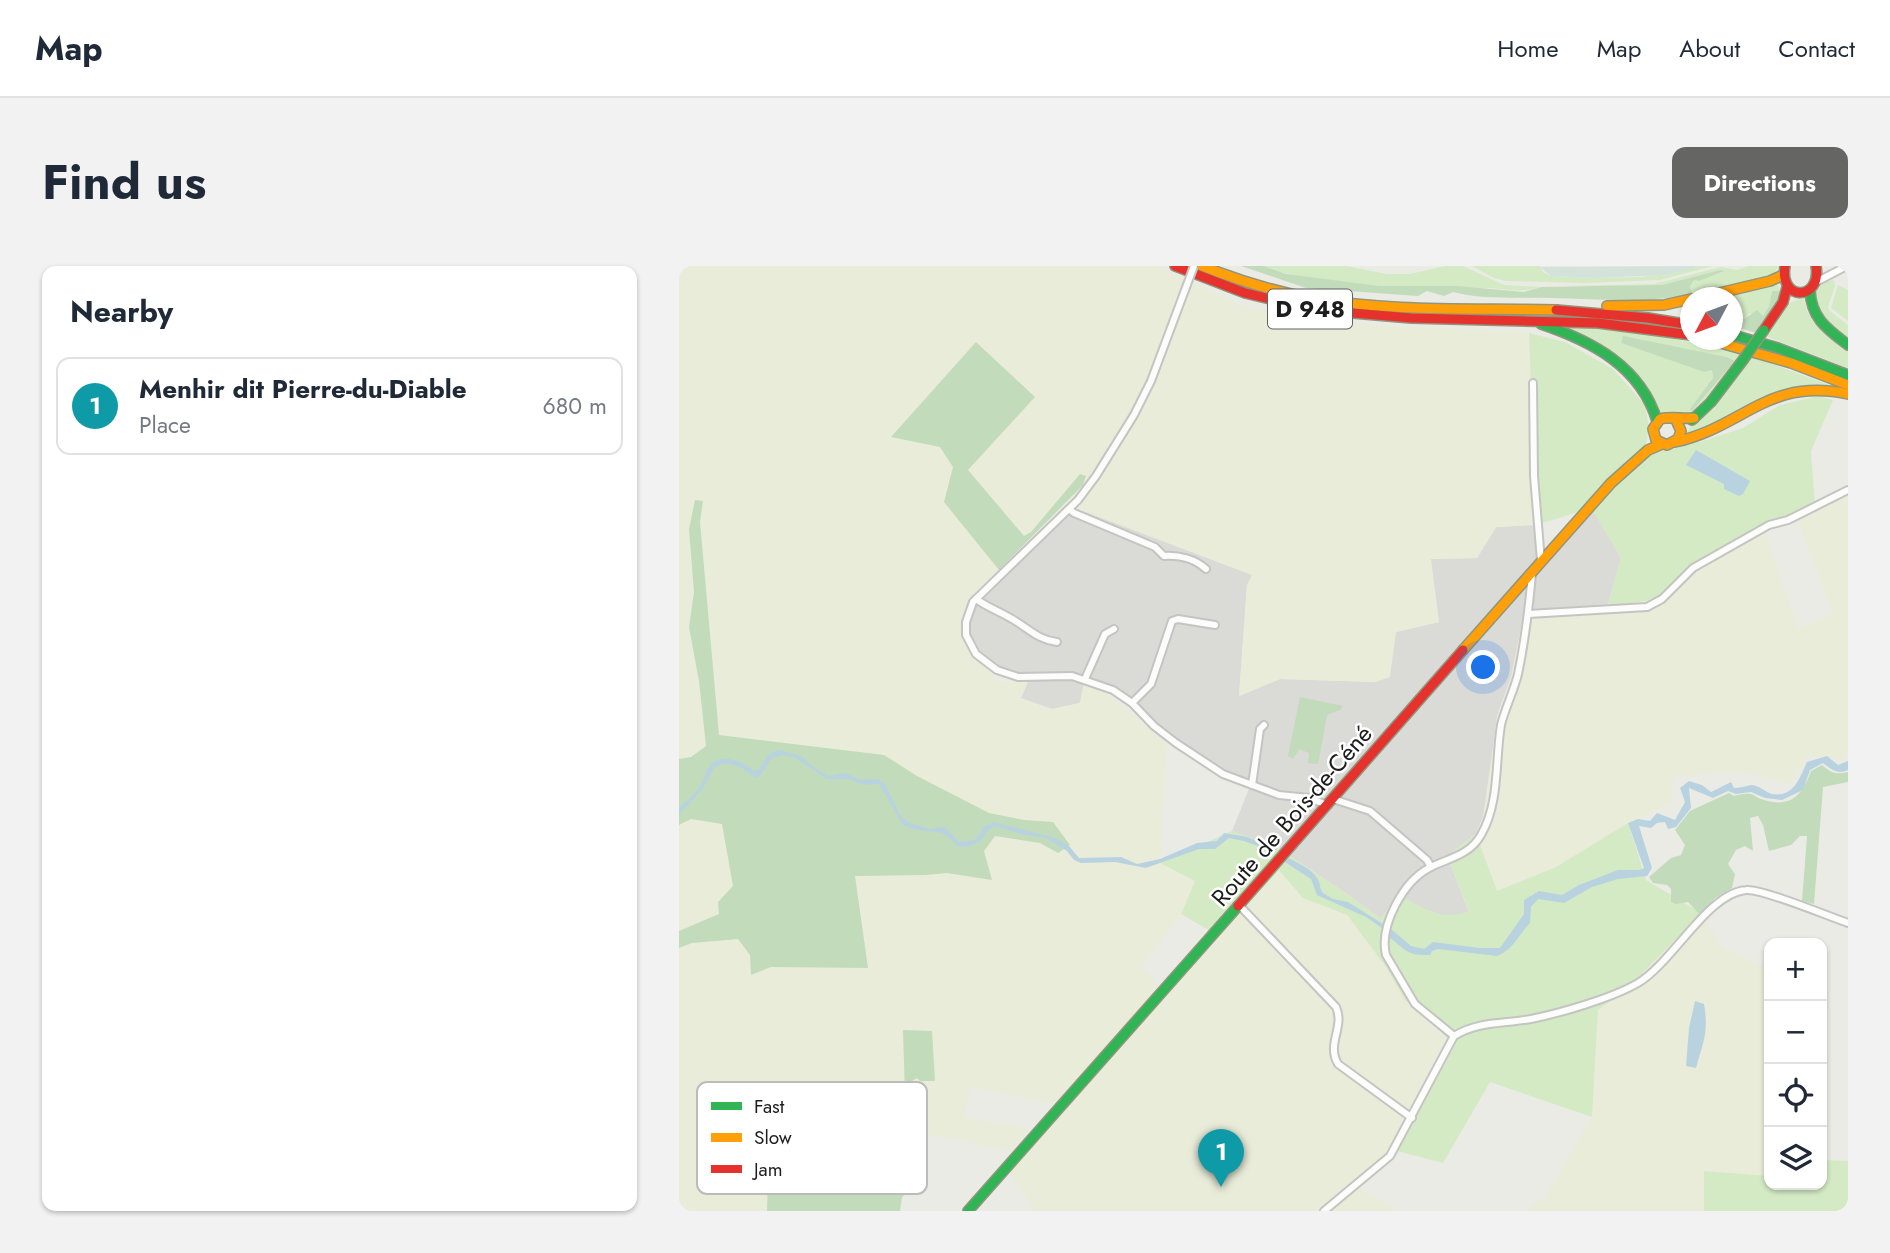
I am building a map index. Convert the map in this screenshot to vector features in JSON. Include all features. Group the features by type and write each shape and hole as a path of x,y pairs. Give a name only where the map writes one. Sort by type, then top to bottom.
{"main road":[{"name":"D 948","path":"1175,266 1244,293 1317,310 1381,316 1618,324 1680,333"},
{"name":"D 948","path":"1202,266 1250,284 1345,303 1539,309 1618,314 1680,323"},
{"path":"1675,442 1681,431 1721,390 1783,302 1787,287 1784,271 1770,281 1743,287"},
{"path":"1817,273 1810,290 1809,306 1814,316 1848,345"},
{"path":"1787,287 1797,293"},
{"path":"1783,302 1797,293 1810,290"},
{"path":"1539,309 1649,306 1680,301"},
{"path":"1524,319 1579,338 1630,373 1653,402 1657,421 1648,450"},
{"path":"1743,338 1848,374"},
{"path":"1743,349 1791,363 1848,385"},
{"path":"1648,450 1663,444 1704,436 1764,401 1784,394 1819,390 1848,394"},
{"path":"1657,421 1668,417 1675,420 1694,418"},
{"path":"1675,420 1681,431"},
{"path":"1654,437 1663,444"},
{"name":"Route de Bois-de-Céné","path":"968,1211 1611,483 1648,450"}],"street":[{"path":"1194,266 1156,370 1134,415 1087,489 976,599 966,622 966,635 971,647 989,665 1011,677 1065,675 1113,691 1132,703 1154,726 1176,743 1223,774 1279,795 1309,798 1370,811 1419,853 1431,867"},
{"path":"1817,273 1829,276 1847,266"},
{"path":"1533,383 1534,476 1542,563"},
{"path":"1528,614 1647,607 1662,599 1693,568 1769,525 1788,520 1848,490"},
{"path":"1069,509 1155,547 1164,556 1175,555 1198,562 1206,569"},
{"path":"1454,1036 1415,1004 1386,955 1386,929 1408,887 1431,867 1460,855 1474,845 1482,834 1497,780 1501,724 1517,676 1532,573"},
{"path":"976,599 1016,621 1036,636 1057,642"},
{"path":"1132,703 1151,684 1171,621 1178,619 1215,625"},
{"path":"1085,680 1105,634 1114,629"},
{"path":"1252,785 1260,729 1264,725"},
{"path":"1324,1211 1390,1156 1454,1036 1475,1025 1533,1018 1623,991 1641,981 1665,961 1711,908 1728,896 1747,890 1848,923"},
{"path":"1239,905 1336,1007 1340,1020 1333,1056 1338,1064 1412,1118"}],"shaded area":[{"path":"1702,266 1664,275 1596,278 1551,276 1540,267"},
{"path":"1591,507 1621,558 1607,608 1511,677 1497,716 1493,778 1483,817 1476,834 1447,856 1469,912 1449,917 1426,910 1397,895 1381,919 1278,848 1232,831 1252,781 1222,769 1186,746 1160,728 1131,698 1115,687 1085,677 1080,703 1052,709 1021,698 1028,682 1020,674 1005,673 975,647 967,626 976,603 1067,516 1078,509 1253,575 1247,585 1239,696 1280,679 1376,682 1396,632 1439,622 1430,559 1477,558 1496,527 1536,525 1539,560"}],"green space":[{"path":"679,266 1159,266 1244,306 1330,322 1529,333 1533,525 1496,527 1477,558 1431,559 1439,622 1396,632 1390,677 1376,682 1280,679 1239,696 1247,585 1252,575 1078,509 1067,516 976,603 967,627 975,647 985,655 995,682 1028,682 1019,699 1052,709 1080,703 1085,679 1126,708 1167,745 1160,863 1195,881 1179,917 1142,966 1160,988 1056,1105 970,1087 964,1117 1029,1129 1011,1151 927,1134 927,1082 697,1082 697,1194 768,1194 767,1211 679,1211"},
{"path":"1241,266 1264,266 1286,274 1379,286 1457,286 1524,292 1542,287 1662,285 1724,271 1699,281 1694,280 1690,287 1680,287 1680,296 1657,299 1489,297 1453,292 1444,296 1427,291 1418,296 1306,288"},
{"path":"1264,266 1347,266 1387,274 1410,274 1445,266 1463,266 1504,285 1542,287 1519,290 1343,284 1315,280"},
{"path":"1472,266 1540,266 1543,272 1551,276 1596,278 1642,277 1713,266 1660,280 1585,283 1505,281"},
{"path":"1748,266 1779,266 1772,277 1729,287 1690,287 1694,279 1699,281 1723,271 1662,285 1563,286 1654,284 1721,267 1737,270"},
{"path":"1834,280 1835,286 1828,307 1848,325 1848,340 1819,317 1814,294 1824,282"},
{"path":"1778,284 1781,296 1778,300 1779,291 1772,291 1769,306 1762,317 1750,313 1744,319 1743,291"},
{"path":"1838,285 1848,290 1848,321 1831,308"},
{"path":"1772,291 1780,291 1778,300 1756,333 1743,329 1743,319 1757,310 1763,316 1769,306"},
{"path":"1804,299 1807,311 1848,350 1848,368 1768,337 1768,332 1782,310 1791,302"},
{"path":"1560,325 1680,340 1680,348 1623,337 1621,343 1704,372 1712,370 1713,378 1692,411 1735,361 1691,350 1724,350 1742,354 1712,396 1693,415 1681,417 1660,412 1650,393"},
{"path":"1529,333 1565,342 1613,369 1645,405 1649,428 1643,461 1660,449 1700,442 1743,428 1780,405 1819,396 1833,400 1811,451 1815,506 1705,558 1658,598 1607,608 1621,558 1591,508 1536,525"},
{"path":"1623,336 1680,348 1680,350 1727,357 1735,361 1692,411 1690,409 1713,378 1712,370 1704,372 1621,343"},
{"path":"976,342 1035,397 968,470 1024,536 1031,532 1080,474 1086,476 1083,485 999,570 944,502 953,467 940,447 891,437"},
{"path":"1751,356 1829,385 1794,389 1715,427 1683,438 1691,426 1711,409"},
{"path":"1848,493 1848,754 1843,760 1808,755 1790,784 1740,772 1674,776 1672,803 1628,823 1560,865 1497,891 1476,834 1483,817 1493,747 1523,617 1658,598 1705,558 1765,530 1798,628 1833,615 1797,518"},
{"path":"695,500 703,501 700,522 719,735 884,755 917,776 989,813 1053,822 1070,845 1058,853 1040,843 995,836 984,851 992,880 947,873 855,876 868,968 771,967 751,975 750,955 738,939 692,943 679,948 679,931 719,914 718,902 733,886 722,824 691,819 679,825 679,759 691,757 706,746 699,681 689,627 694,592 689,529"},
{"path":"1300,697 1343,706 1327,715 1318,764 1308,763 1309,753 1299,749 1293,759 1288,756"},
{"path":"1822,765 1834,773 1848,772 1848,782 1823,787 1814,904 1802,901 1807,836 1800,836 1791,845 1769,851 1758,816 1750,818 1753,851 1745,846 1736,850 1728,864 1735,874 1732,888 1715,898 1700,915 1688,902 1671,902 1671,889 1667,885 1653,883 1649,877 1671,858 1681,855 1685,845 1675,830 1690,811 1729,793 1734,796 1751,794 1771,802 1787,801 1799,793 1811,771"},
{"path":"1628,823 1646,880 1701,913 1629,987 1598,1010 1592,1117 1490,1082 1443,1163 1397,1151 1455,1045 1405,1000 1386,967 1347,915 1303,898 1279,870 1219,936 1181,914 1195,881 1160,863 1232,831 1278,848 1381,919 1397,895 1432,912 1449,915 1469,911 1447,856 1476,834 1497,891 1556,867"},
{"path":"1279,869 1303,898 1347,915 1386,967 1405,1000 1446,1039 1384,1158 1353,1185 1402,1211 1029,1211 1031,1204 1009,1172"},
{"path":"1700,915 1724,948 1764,966 1764,1176 1705,1171 1704,1211 1525,1211 1545,1197 1592,1117 1598,1011"},
{"path":"903,1030 932,1031 935,1081 920,1081 917,1078 912,1082 905,1082"},
{"path":"1827,1160 1848,1161 1848,1211 1704,1211 1704,1171 1764,1176 1764,1190 1827,1190"},
{"path":"767,1194 906,1194 902,1197 900,1211 767,1211"}],"water":[{"path":"1696,450 1750,481 1743,494 1739,496 1724,489 1724,484 1686,465"},
{"path":"780,750 801,756 828,776 845,773 861,780 878,779 885,784 901,816 909,823 930,829 945,827 959,842 975,840 984,827 993,822 1056,838 1069,846 1079,858 1121,857 1137,864 1160,859 1197,843 1217,841 1224,833 1247,837 1277,849 1274,852 1229,838 1215,849 1199,849 1146,868 1115,862 1081,863 1046,838 996,826 978,842 963,847 941,833 903,825 879,784 864,785 848,779 827,779 794,757 782,755 772,758 760,776 755,778 731,764 721,764 714,768 702,790 679,814 679,808 699,788 714,762 732,760 754,771 760,769 770,754"},
{"path":"1827,756 1838,765 1848,761 1848,770 1837,772 1823,763 1810,770 1803,790 1782,800 1765,798 1751,792 1736,794 1728,791 1713,798 1689,788 1691,808 1676,827 1668,829 1665,822 1657,823 1651,828 1639,826 1652,868 1647,876 1618,879 1592,887 1564,903 1538,899 1531,907 1530,923 1512,946 1497,956 1438,949 1430,955 1416,954 1407,951 1389,937 1391,929 1411,946 1424,949 1433,942 1500,948 1524,914 1524,900 1539,891 1562,895 1579,885 1618,870 1644,868 1628,823 1638,819 1650,821 1657,813 1675,820 1685,802 1680,788 1689,781 1702,785 1711,792 1731,782 1734,788 1754,785 1772,794 1786,793 1795,785 1807,762"},
{"path":"1289,858 1315,875 1323,893 1333,899 1348,902 1383,924 1382,928 1366,917 1317,895 1311,879 1285,862"},
{"path":"1695,1001 1704,1004 1706,1023 1696,1068 1686,1066 1689,1028"}],"traffic: fast":[{"path":"1810,290 1813,308 1821,322 1848,345"},
{"path":"1541,324 1596,348 1627,371 1650,402 1657,421"},
{"path":"1743,360 1764,330"},
{"path":"1743,338 1778,348 1848,375"},
{"path":"1692,420 1711,402 1743,360"},
{"path":"968,1211 1238,906"}],"traffic: slow":[{"path":"1202,266 1310,298 1371,306 1556,310"},
{"path":"1743,287 1783,275"},
{"path":"1607,306 1664,305 1680,301"},
{"path":"1743,349 1791,363 1848,385"},
{"path":"1675,442 1699,435 1757,406 1797,392 1848,394"},
{"path":"1676,420 1681,431 1678,439 1667,445 1656,440 1653,429 1660,419 1694,418"},
{"path":"1463,650 1611,483 1648,450 1662,444"}],"traffic: jam":[{"path":"1175,266 1245,293 1318,310 1411,318 1598,323 1680,334"},
{"path":"1785,266 1788,286 1800,293 1813,286 1816,266"},
{"path":"1764,330 1783,302 1787,287"},
{"path":"1556,310 1680,323"},
{"path":"1238,906 1463,650"}],"place":[{"name":"Menhir dit Pierre-du-Diable","path":"1221,1187"}]}
